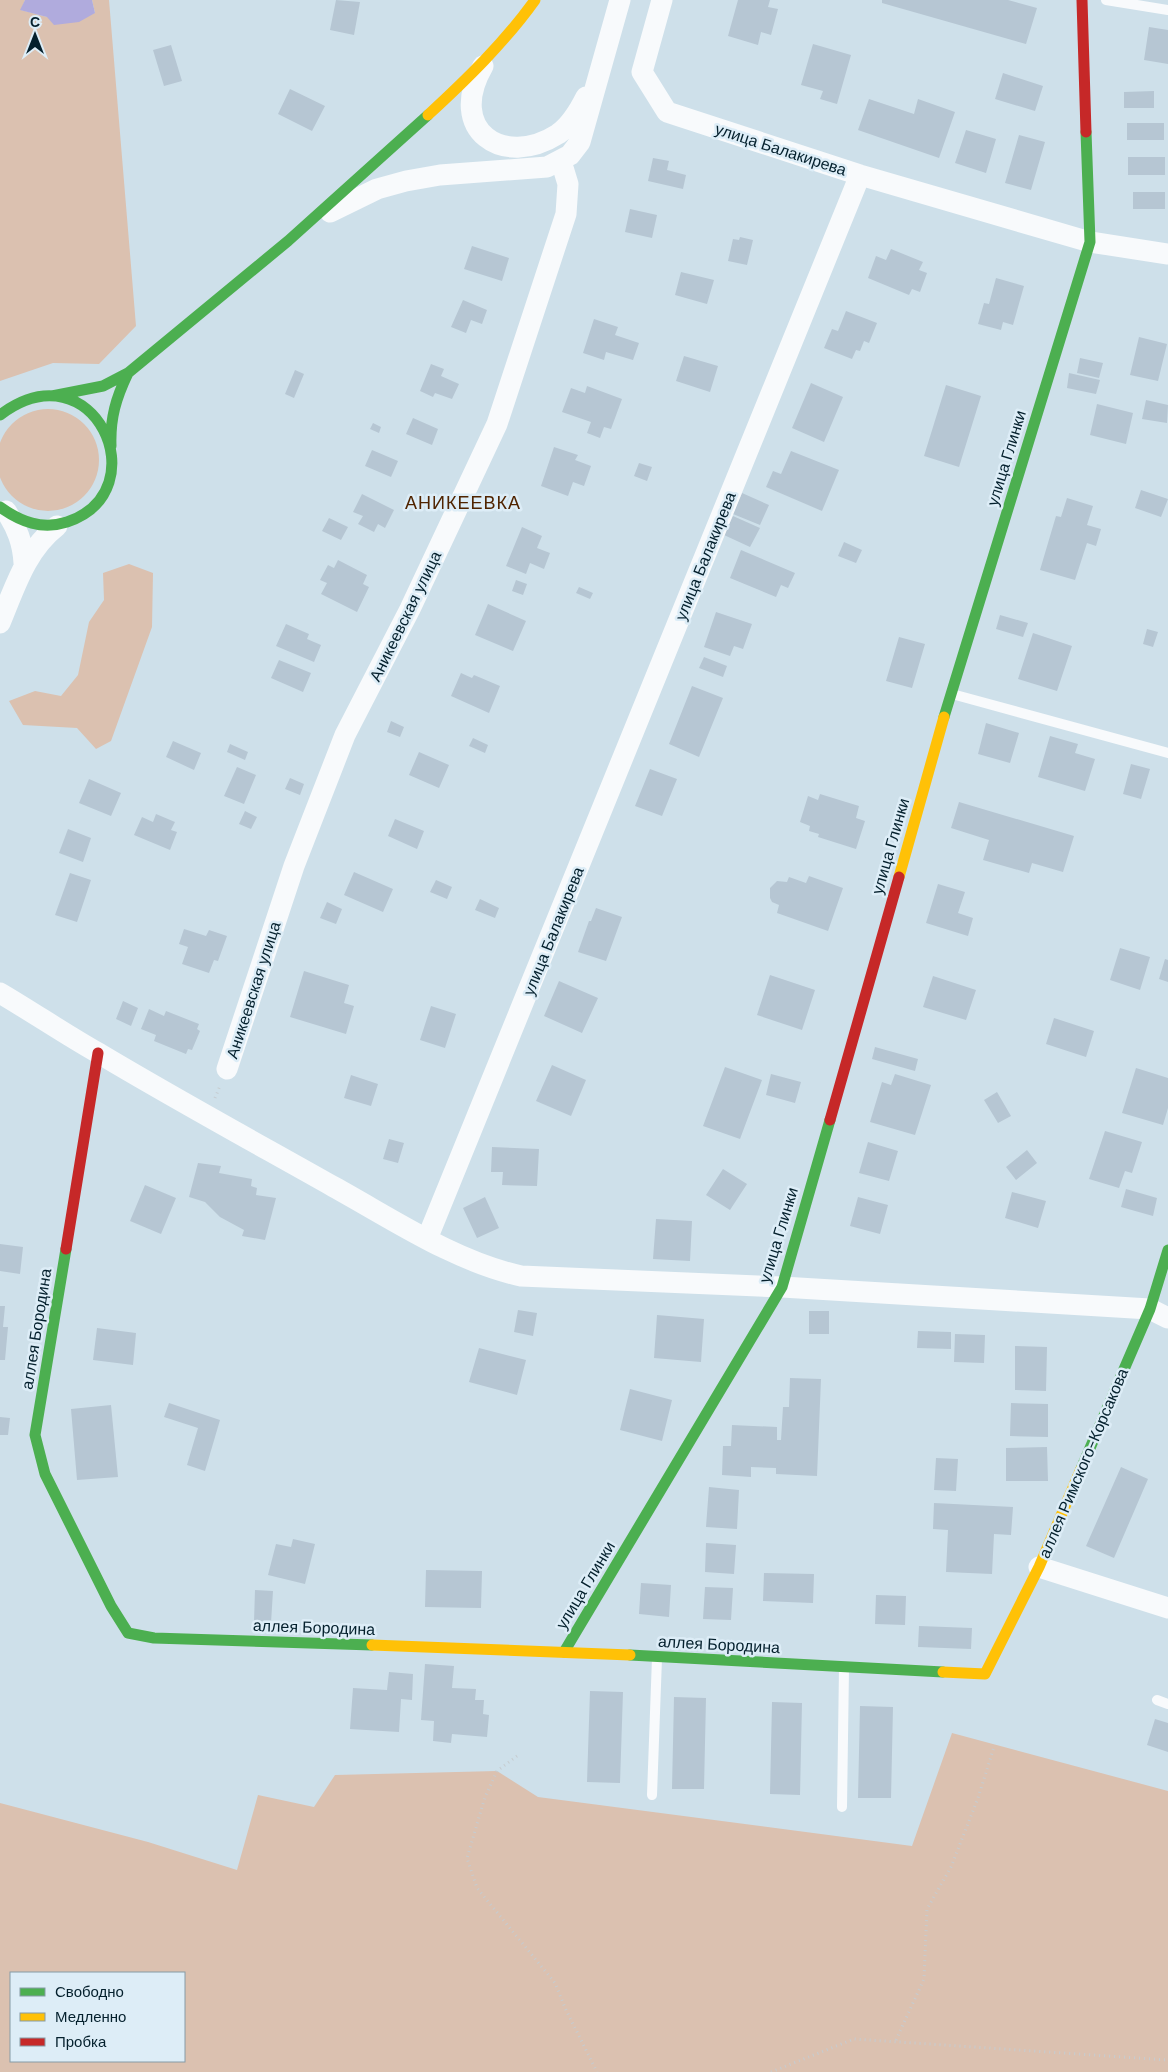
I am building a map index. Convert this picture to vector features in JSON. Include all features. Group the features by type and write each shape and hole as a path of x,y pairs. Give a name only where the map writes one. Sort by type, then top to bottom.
{"street":[{"path":"288,241 458,87 523,18 535,0"},
{"path":"0,415 15,403 33,397 52,396 103,386 128,373 288,241 314,221 344,204 384,187 406,181 440,175 547,167 570,156 580,142 620,0"},
{"name":"улица Балакирева","path":"428,1239 860,175 666,112 642,72 662,0"},
{"name":"улица Глинки","path":"564,1652 782,1287 951,694 1090,242 1082,0"},
{"path":"492,50 476,79 472,93 472,118 476,128 483,136 494,142 510,146 539,143 559,133 577,114 602,68"},
{"name":"Аникеевская улица","path":"227,1069 294,866 345,735 410,609 497,424 566,214 568,184 561,161"},
{"path":"860,175 1090,242 1168,254"},
{"path":"0,623 24,563 43,536 57,526 78,519 94,506 106,489 112,468 110,420 116,397 128,373"},
{"path":"52,396 73,400 90,412 104,428 111,447"},
{"path":"3,509 16,519 36,525 57,526"},
{"path":"3,509 16,527 23,546 24,563"},
{"path":"0,993 208,1117 428,1239 496,1270 521,1276 782,1287 1159,1314"},
{"name":"аллея Бородина","path":"98,1053 35,1435 45,1474 111,1606 128,1633 154,1638 564,1652 985,1674 1039,1567"},
{"name":"аллея Римского-Корсакова","path":"1168,1250 1159,1314 1039,1567 1168,1608"}],"lane":[{"path":"1106,0 1168,10"},
{"path":"951,694 1168,752"},
{"path":"652,1795 657,1657"},
{"path":"842,1807 844,1667"},
{"path":"1158,1700 1168,1704"}],"path":[{"path":"208,1117 227,1069"},
{"path":"896,2040 924,1978 927,1909 951,1867 978,1798 994,1747"},
{"path":"517,1756 497,1771 485,1797 467,1858 478,1888 555,1983 566,2010 597,2072"},
{"path":"771,2072 854,2039 896,2040 1168,2060"}],"shaded area":[{"path":"0,0 25,0 21,10 47,17 95,13 92,0 109,0 136,326 99,364 53,363 0,381"},
{"path":"25,0 92,0 95,13 79,22 54,25 47,17 20,10"},
{"path":"38,410 58,410 76,418 90,432 98,450 98,470 90,488 76,502 58,510 38,510 20,502 6,488 -1,473 -1,447 6,432 20,418"},
{"path":"129,564 153,573 152,627 111,741 96,749 77,728 23,725 9,701 35,691 61,696 78,675 89,622 104,600 103,573"},
{"path":"952,1733 1168,1791 1168,2072 0,2072 0,1803 148,1842 237,1870 258,1795 314,1807 335,1775 497,1771 538,1797 912,1846"}],"building":[{"path":"336,0 360,2 354,35 330,30"},
{"path":"738,0 770,0 768,7 778,9 771,35 761,32 758,45 728,36"},
{"path":"882,0 1008,0 1037,8 1026,44 882,3"},
{"path":"1149,27 1168,30 1168,64 1144,60"},
{"path":"813,44 851,55 837,104 820,99 823,91 801,85"},
{"path":"171,45 182,81 164,86 153,50"},
{"path":"1003,73 1043,86 1035,111 995,99"},
{"path":"290,89 325,106 312,131 278,114"},
{"path":"1154,91 1154,108 1124,108 1124,92"},
{"path":"869,99 914,114 918,99 955,112 939,158 858,130"},
{"path":"1127,123 1164,123 1164,140 1127,140"},
{"path":"966,130 996,139 986,173 955,163"},
{"path":"1019,135 1045,142 1031,190 1005,183"},
{"path":"1128,157 1165,157 1165,175 1128,175"},
{"path":"653,158 669,161 667,170 686,175 683,189 648,181"},
{"path":"1133,192 1165,192 1165,209 1133,209"},
{"path":"630,209 657,215 652,238 625,232"},
{"path":"740,237 753,240 747,265 728,261 733,239 739,240"},
{"path":"472,246 509,258 502,281 464,269"},
{"path":"891,249 923,262 919,270 927,273 920,292 912,289 909,295 868,278 876,256 886,260"},
{"path":"681,272 714,280 707,304 675,295"},
{"path":"996,278 1024,286 1013,325 1003,322 1001,330 978,324 984,303 989,304"},
{"path":"463,300 487,310 482,324 471,320 466,333 451,327"},
{"path":"846,311 877,323 869,343 864,341 860,351 856,350 852,359 824,348 832,329 838,331"},
{"path":"594,319 618,327 615,335 639,343 633,360 606,352 604,360 583,353"},
{"path":"1139,337 1167,344 1158,381 1130,375"},
{"path":"684,356 718,366 710,392 676,381"},
{"path":"1080,358 1103,363 1099,378 1077,373"},
{"path":"431,364 444,369 441,376 459,384 452,399 435,393 433,397 420,391"},
{"path":"295,370 304,374 294,398 285,394"},
{"path":"1069,373 1100,380 1096,394 1067,388"},
{"path":"811,383 843,397 824,442 792,428"},
{"path":"946,385 981,396 959,467 924,456"},
{"path":"587,386 622,399 611,429 604,427 600,438 587,433 591,422 562,412 571,388 585,393"},
{"path":"1146,400 1168,405 1167,423 1142,419"},
{"path":"1097,404 1133,413 1126,444 1090,435"},
{"path":"413,418 438,429 432,445 406,434"},
{"path":"373,423 381,427 379,433 370,429"},
{"path":"554,447 578,455 575,460 591,466 584,486 573,482 568,496 541,486"},
{"path":"372,450 398,461 391,477 365,466"},
{"path":"791,451 839,470 822,511 766,487 773,471 781,474"},
{"path":"639,463 652,467 647,481 634,476"},
{"path":"1141,490 1168,499 1161,517 1135,508"},
{"path":"742,493 769,505 760,525 733,514"},
{"path":"362,494 394,510 385,528 378,524 374,532 358,524 363,516 353,512"},
{"path":"1067,498 1093,506 1087,525 1101,529 1096,546 1087,543 1075,580 1040,570 1056,516 1061,517"},
{"path":"733,516 760,528 750,547 724,535"},
{"path":"329,518 348,527 341,540 322,531"},
{"path":"522,527 542,536 537,548 550,553 544,569 530,563 526,574 506,566"},
{"path":"844,542 862,550 856,563 838,556"},
{"path":"741,550 795,573 788,588 781,585 776,597 730,578"},
{"path":"338,560 367,575 363,584 369,587 357,612 321,594 327,583 320,580 328,565 334,568"},
{"path":"516,580 527,584 523,595 512,591"},
{"path":"579,587 593,593 590,599 576,593"},
{"path":"488,604 526,621 513,651 475,635"},
{"path":"716,612 752,624 743,649 734,646 730,656 704,647"},
{"path":"1000,615 1028,623 1023,637 996,629"},
{"path":"286,624 309,634 307,639 321,645 314,662 276,646"},
{"path":"1147,629 1158,632 1153,647 1143,644"},
{"path":"1033,633 1072,646 1057,691 1018,679"},
{"path":"899,637 925,644 912,688 886,681"},
{"path":"704,657 727,666 723,677 699,668"},
{"path":"279,660 311,673 303,692 271,678"},
{"path":"461,673 472,678 474,675 500,686 489,713 451,696"},
{"path":"692,686 723,698 699,757 669,744"},
{"path":"391,721 404,727 400,737 387,732"},
{"path":"986,723 1019,733 1010,763 978,754"},
{"path":"1050,736 1078,744 1075,753 1095,759 1085,791 1038,777"},
{"path":"473,738 488,745 485,753 469,746"},
{"path":"173,741 201,753 194,770 166,757"},
{"path":"230,744 248,752 245,760 227,752"},
{"path":"419,752 449,765 439,788 409,775"},
{"path":"1131,764 1150,769 1141,799 1123,794"},
{"path":"237,767 256,775 244,804 224,796"},
{"path":"650,769 677,779 662,816 635,806"},
{"path":"290,778 304,784 300,795 285,789"},
{"path":"89,779 121,793 111,816 79,803"},
{"path":"820,794 859,806 856,818 865,821 856,849 818,837 819,834 809,831 810,826 800,822 808,796 818,800"},
{"path":"959,802 1074,836 1063,872 1032,863 1029,873 983,860 989,840 951,828"},
{"path":"245,811 257,817 251,829 239,824"},
{"path":"156,814 175,822 171,830 177,832 170,850 134,835 142,817 153,822"},
{"path":"395,819 424,831 417,849 388,836"},
{"path":"68,829 91,838 83,862 59,853"},
{"path":"354,872 393,889 383,912 344,895"},
{"path":"70,873 91,880 77,922 55,915"},
{"path":"809,876 843,888 828,931 777,913 779,905 772,902 770,898 770,888 777,881 787,882 789,877 806,883"},
{"path":"436,880 452,887 447,899 430,892"},
{"path":"938,884 965,892 958,913 973,918 968,936 926,923"},
{"path":"480,899 499,908 495,918 475,910"},
{"path":"327,902 342,909 336,924 320,918"},
{"path":"596,908 622,917 606,961 578,952 589,921 591,921"},
{"path":"184,929 206,936 209,930 227,936 218,961 214,960 209,973 182,964 188,947 179,944"},
{"path":"1120,948 1150,957 1140,990 1110,980"},
{"path":"1165,959 1168,960 1168,982 1159,979"},
{"path":"304,971 349,985 344,1003 354,1006 346,1034 290,1017"},
{"path":"770,975 815,990 802,1030 757,1015"},
{"path":"933,976 976,990 966,1020 923,1007"},
{"path":"559,981 598,998 582,1033 544,1016"},
{"path":"123,1001 138,1008 131,1026 116,1019"},
{"path":"431,1006 456,1014 445,1048 420,1040"},
{"path":"149,1009 164,1016 166,1011 199,1024 197,1029 200,1031 192,1050 188,1049 186,1054 154,1041 156,1035 141,1029"},
{"path":"1054,1018 1094,1031 1086,1057 1046,1044"},
{"path":"875,1047 918,1059 915,1071 872,1059"},
{"path":"552,1065 586,1080 571,1116 536,1101"},
{"path":"725,1067 762,1080 740,1139 703,1126"},
{"path":"1136,1068 1168,1078 1168,1108 1163,1125 1122,1113"},
{"path":"771,1074 801,1082 795,1103 766,1095"},
{"path":"895,1074 931,1085 915,1135 870,1122 882,1082 891,1085"},
{"path":"351,1075 378,1084 371,1106 344,1098"},
{"path":"997,1092 1011,1116 998,1123 984,1100"},
{"path":"1105,1131 1142,1142 1132,1173 1125,1171 1119,1188 1089,1179"},
{"path":"389,1139 404,1143 398,1163 383,1159"},
{"path":"868,1142 898,1151 889,1181 859,1173"},
{"path":"492,1147 539,1149 537,1186 502,1185 503,1172 491,1172"},
{"path":"1027,1150 1037,1163 1016,1180 1006,1167"},
{"path":"198,1163 221,1166 219,1173 252,1179 251,1186 257,1188 256,1195 276,1198 265,1240 242,1236 244,1230 220,1217 205,1202 189,1197"},
{"path":"723,1169 747,1184 730,1210 706,1195"},
{"path":"145,1185 176,1198 161,1234 130,1221"},
{"path":"1126,1189 1157,1198 1153,1216 1121,1207"},
{"path":"1012,1192 1046,1201 1038,1228 1005,1218"},
{"path":"485,1197 499,1228 477,1238 463,1208"},
{"path":"858,1197 888,1205 880,1234 850,1226"},
{"path":"656,1219 692,1221 690,1261 653,1259"},
{"path":"0,1244 23,1247 20,1274 0,1271"},
{"path":"0,1306 5,1306 3,1327 8,1327 5,1360 0,1360"},
{"path":"518,1310 537,1313 533,1336 514,1332"},
{"path":"809,1311 829,1311 829,1334 809,1334"},
{"path":"657,1315 704,1319 701,1362 654,1358"},
{"path":"97,1328 136,1333 133,1365 93,1360"},
{"path":"918,1331 951,1332 951,1349 917,1348"},
{"path":"955,1334 985,1335 984,1363 954,1362"},
{"path":"1015,1346 1047,1347 1046,1391 1015,1390"},
{"path":"479,1348 526,1360 517,1395 469,1382"},
{"path":"790,1378 821,1379 817,1476 776,1474 776,1468 751,1467 751,1477 722,1475 723,1446 731,1446 732,1425 777,1427 777,1440 781,1440 783,1407 789,1407"},
{"path":"630,1389 672,1400 662,1441 620,1430"},
{"path":"169,1403 220,1420 205,1471 187,1465 198,1428 164,1417"},
{"path":"1011,1403 1048,1404 1048,1437 1010,1436"},
{"path":"111,1405 118,1477 77,1480 71,1409"},
{"path":"0,1417 10,1418 8,1435 0,1435"},
{"path":"1047,1447 1048,1481 1006,1481 1006,1448"},
{"path":"936,1458 958,1459 956,1491 934,1490"},
{"path":"1121,1467 1148,1479 1114,1558 1086,1546"},
{"path":"709,1487 739,1490 737,1529 706,1527"},
{"path":"934,1503 1013,1507 1011,1535 994,1534 992,1574 946,1572 948,1530 933,1529"},
{"path":"293,1539 315,1544 305,1584 268,1575 276,1544 291,1547"},
{"path":"706,1543 736,1545 734,1574 705,1572"},
{"path":"426,1570 482,1571 481,1608 425,1607"},
{"path":"764,1573 814,1574 813,1603 763,1601"},
{"path":"641,1583 671,1585 669,1617 639,1614"},
{"path":"705,1587 733,1588 731,1620 703,1619"},
{"path":"255,1590 273,1591 271,1623 254,1622"},
{"path":"876,1595 906,1596 905,1625 875,1624"},
{"path":"919,1626 972,1628 971,1649 918,1647"},
{"path":"425,1664 454,1666 452,1688 476,1689 475,1700 484,1700 483,1714 489,1715 487,1737 452,1734 451,1743 433,1741 434,1721 421,1720"},
{"path":"389,1672 413,1674 412,1700 401,1699 399,1732 350,1729 353,1688 387,1690"},
{"path":"590,1691 623,1692 620,1783 587,1782"},
{"path":"674,1697 706,1698 704,1789 672,1789"},
{"path":"772,1702 802,1703 800,1795 770,1794"},
{"path":"860,1706 893,1707 891,1798 858,1798"},
{"path":"1155,1719 1168,1723 1168,1752 1147,1745"}],"traffic: fast":[{"path":"52,396 103,386 128,373 288,241 428,115"},
{"path":"944,717 1090,242 1086,132"},
{"path":"111,446 115,408 128,373"},
{"path":"0,415 34,398 63,397 87,409 104,430 111,456 109,482 95,506 67,522 40,525 16,517 0,507"},
{"path":"564,1652 782,1287 830,1120"},
{"path":"66,1249 35,1435 45,1474 111,1606 128,1633 154,1638 372,1645"},
{"path":"1081,1469 1150,1309 1168,1250"},
{"path":"630,1655 943,1672"}],"traffic: slow":[{"path":"428,115 457,88 511,31 535,0"},
{"path":"899,877 944,717"},
{"path":"943,1672 985,1674 1039,1567 1081,1469"},
{"path":"372,1645 630,1655"}],"traffic: jam":[{"path":"1082,0 1086,132"},
{"path":"830,1120 899,877"},
{"path":"66,1249 98,1053"}],"district":[{"name":"АНИКЕЕВКА","path":"463,503"}]}
